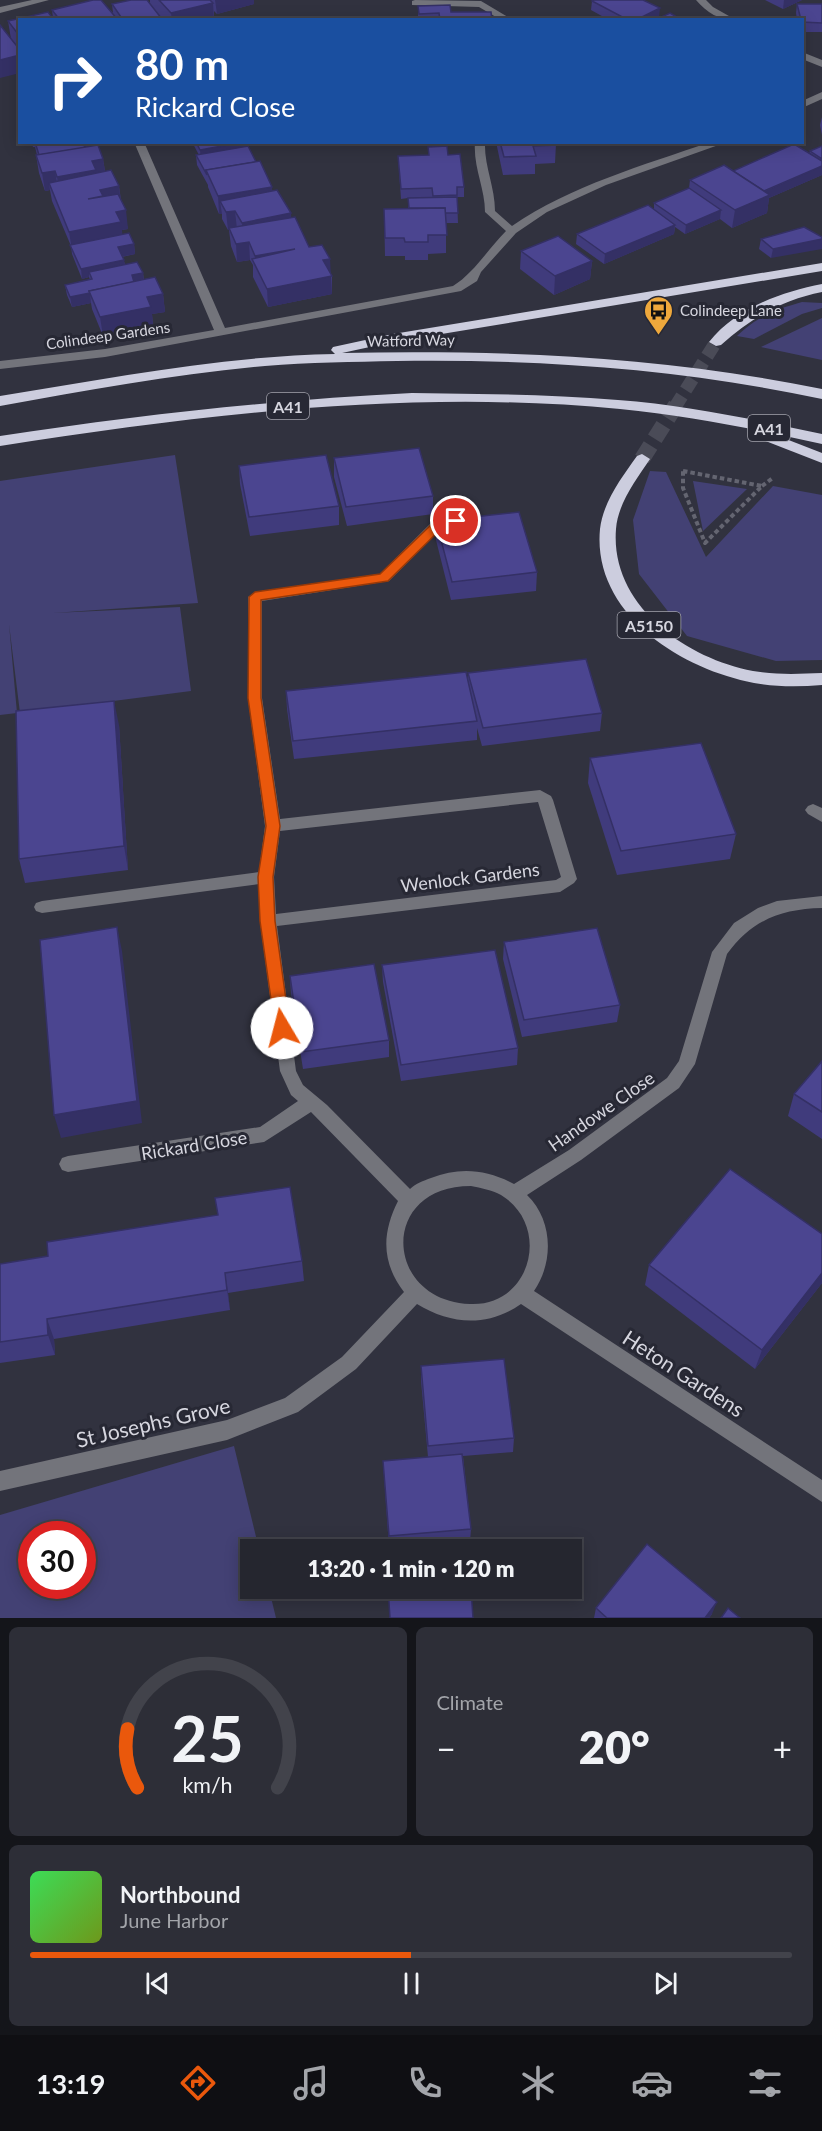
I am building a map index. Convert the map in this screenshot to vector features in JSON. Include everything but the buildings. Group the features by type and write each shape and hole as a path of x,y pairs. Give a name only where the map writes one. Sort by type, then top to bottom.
{"highway":[{"path":"298,358 393,338 822,267"},
{"path":"716,342 741,319 765,304 802,291 822,288"},
{"name":"Watford Way","path":"0,401 189,371 298,358 447,355 605,360 692,371 822,394"},
{"name":"A41","path":"0,441 245,409 430,398 579,402 717,418 822,440"},
{"path":"717,418 822,458"},
{"name":"A5150","path":"642,459 618,496 608,527 607,559 617,585 632,609 662,638 706,662 746,675 794,681 822,679"}],"street":[{"path":"0,10 44,0"},
{"path":"701,0 710,9 728,18"},
{"path":"416,3 481,4 506,18"},
{"path":"804,56 822,64"},
{"path":"804,104 822,94"},
{"path":"140,144 221,333"},
{"path":"480,144 478,157 490,202 490,212 512,231"},
{"name":"Colindeep Gardens","path":"0,365 105,353 457,289 473,279 476,271 512,231 543,210 571,196 716,144"},
{"path":"410,1201 321,1110 297,1090 288,1071 268,921 266,877 273,826 255,698 255,597 384,578 439,523 472,519"},
{"name":"Wenlock Gardens","path":"268,921 560,886 569,879 546,801 540,796 273,826"},
{"path":"42,907 266,877"},
{"name":"Handowe Close","path":"514,1193 575,1155 673,1083 687,1064 720,952 729,937 746,921 795,902 822,902"},
{"name":"Rickard Close","path":"68,1164 264,1134 310,1102"},
{"path":"471,1178 494,1182 514,1193 530,1211 539,1231 541,1253 535,1275 521,1293 503,1306 480,1313 457,1313 435,1306 416,1293 402,1277 394,1258 393,1237 399,1218 410,1201 427,1187 448,1179 471,1178"},
{"name":"St Josephs Grove","path":"0,1481 227,1430 291,1405 349,1363 416,1293"},
{"name":"Heton Gardens","path":"521,1293 822,1491"}],"path":[{"path":"762,486 683,471 683,488 705,543 774,477"}],"shaded area":[{"path":"802,302 822,303 822,308 802,314 754,339 737,336 767,314"},
{"path":"822,318 822,360 761,347"},
{"path":"175,455 198,603 53,613 180,607 191,691 20,713 9,624 17,713 0,715 0,481"},
{"path":"650,471 666,472 706,557 773,486 822,495 822,660 776,661 687,636 639,574 633,520"},
{"path":"693,481 747,489 703,531"},
{"path":"234,1446 257,1539 240,1539 240,1599 271,1599 276,1618 0,1618 0,1515"}],"tunnel":[{"path":"675,407 716,342"},
{"path":"642,459 676,405"}],"place":[{"name":"Colindeep Lane","path":"659,336"}],"route":[{"path":"282,1028 268,921 266,877 273,826 255,698 255,597 384,578 439,523 456,521"}]}
